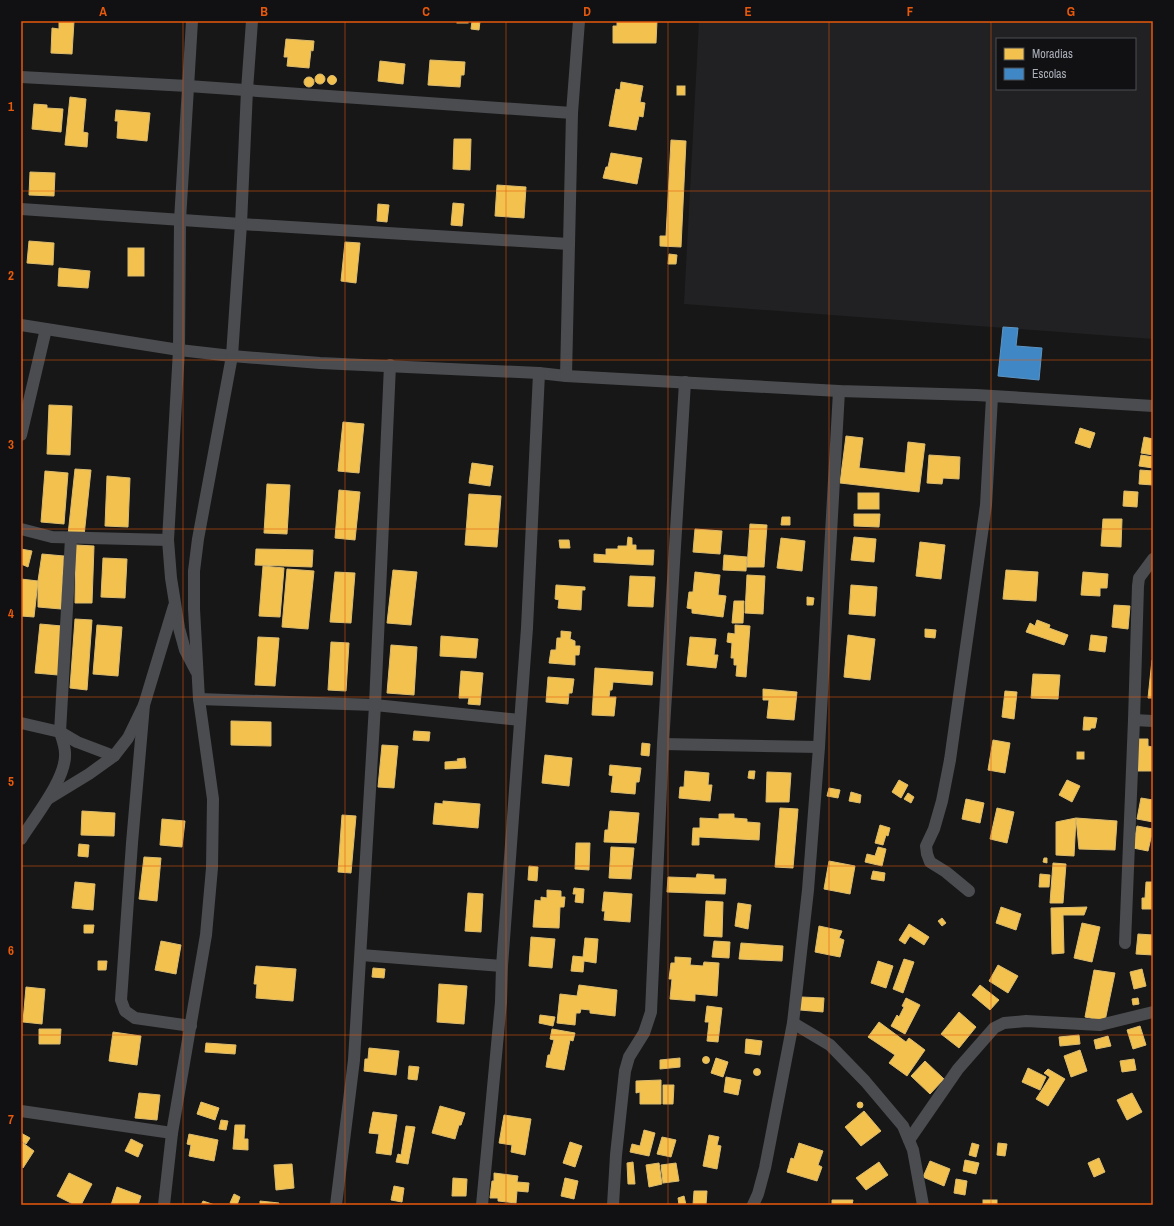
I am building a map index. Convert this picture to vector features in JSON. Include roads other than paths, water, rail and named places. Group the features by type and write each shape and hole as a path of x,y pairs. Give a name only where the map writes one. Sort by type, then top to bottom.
{"street":[{"path":"192,21 180,220 179,350 168,540 171,578 179,628 185,650 198,675"},
{"path":"164,1205 172,1133 206,935 212,868 213,799 199,699 194,609 194,571 198,539 232,356 252,21"},
{"path":"566,376 572,113 578,21"},
{"path":"21,77 188,86 572,113"},
{"path":"21,209 569,244"},
{"path":"21,325 179,350 320,363 539,373 566,376 839,391 976,395 1153,406"},
{"path":"21,435 46,329"},
{"path":"336,1205 354,1060 375,705 390,366"},
{"path":"482,1205 501,1002 502,966 527,628 539,373"},
{"path":"613,1205 616,1155 625,1071 629,1057 644,1033 651,1012 663,744 685,382"},
{"path":"753,1205 758,1194 765,1168 793,1023 808,890 819,747 839,391"},
{"path":"969,892 946,872 930,862 926,854 926,846 934,829 942,800 950,760 986,505 992,397"},
{"path":"21,530 52,537 168,540"},
{"path":"21,839 46,801 58,780 64,765 65,753 60,732 71,538"},
{"path":"1125,943 1138,586 1139,578 1153,559"},
{"path":"46,801 89,774 114,756 128,738 144,705 175,603"},
{"path":"199,699 375,705 520,720"},
{"path":"144,705 132,843 121,1000 125,1011 135,1018 191,1026"},
{"path":"1134,720 1153,721"},
{"path":"21,723 60,732 76,742 114,756"},
{"path":"663,744 819,747"},
{"path":"360,955 502,966"},
{"path":"908,1140 958,1069 994,1028 1004,1023 1026,1021 1100,1025 1153,1012"},
{"path":"793,1023 830,1045 860,1076 903,1126 913,1150 923,1205"},
{"path":"21,1111 172,1133"}]}
